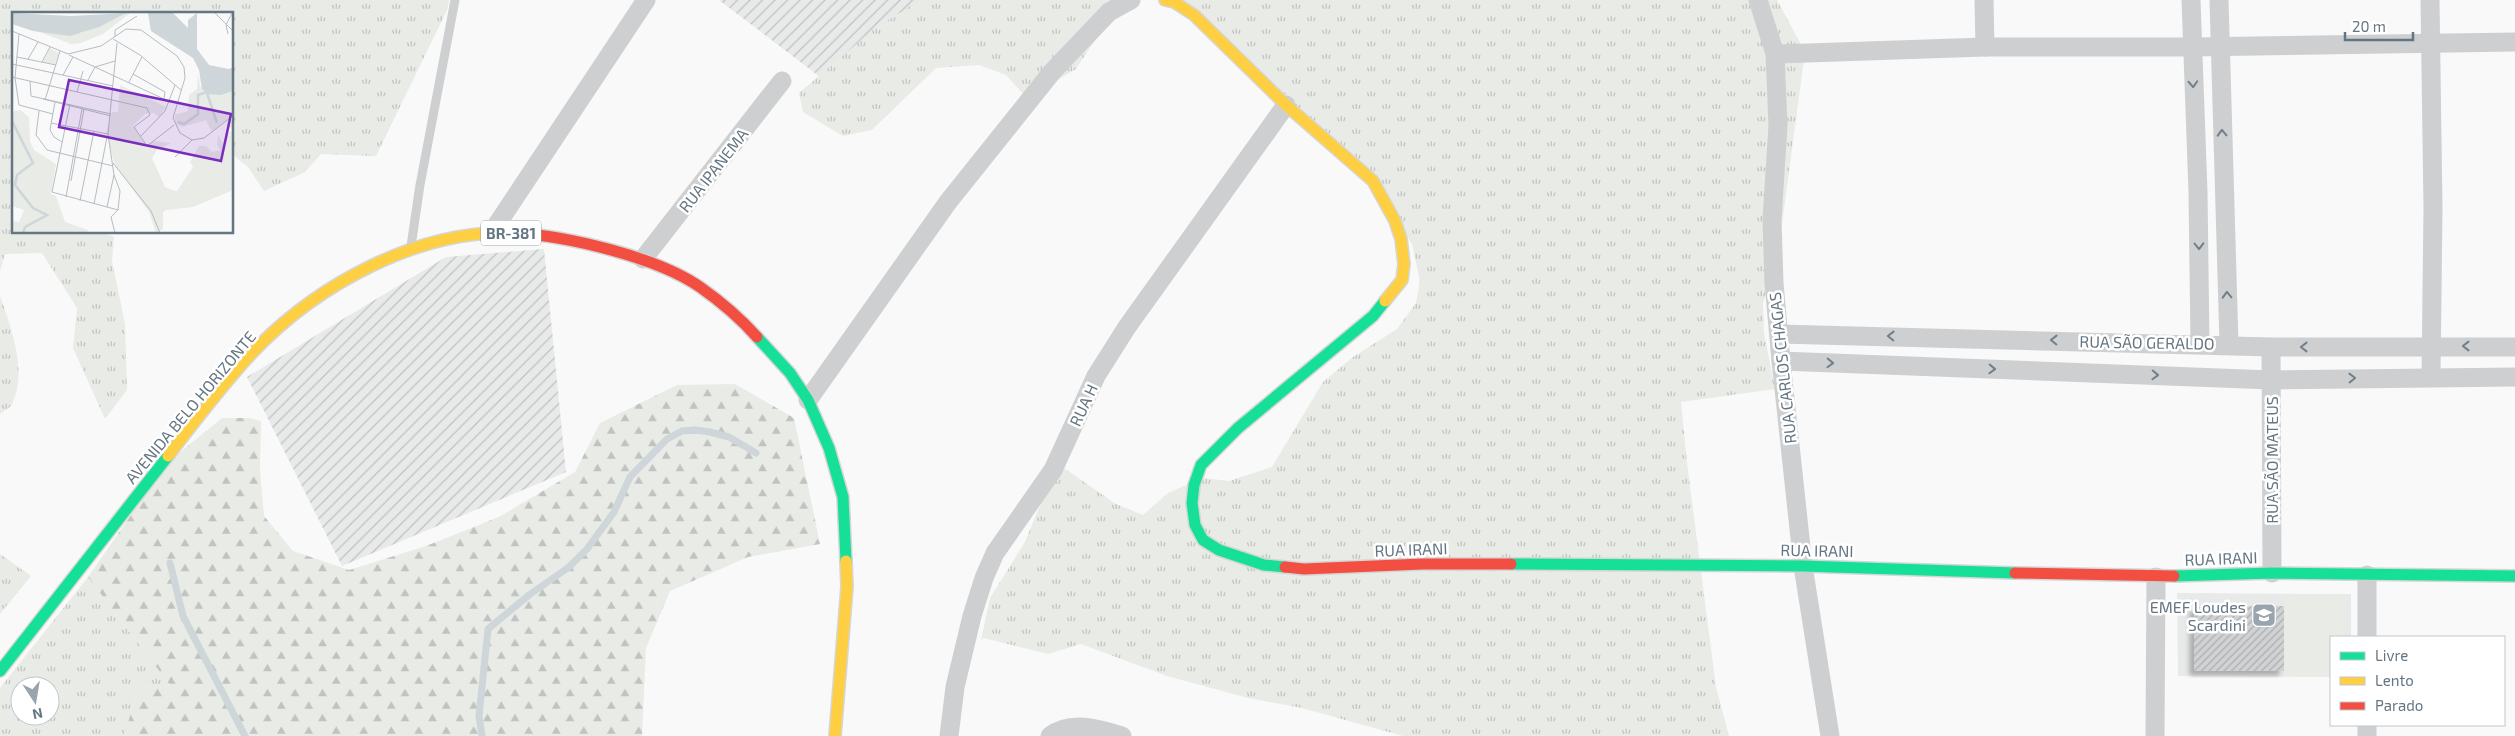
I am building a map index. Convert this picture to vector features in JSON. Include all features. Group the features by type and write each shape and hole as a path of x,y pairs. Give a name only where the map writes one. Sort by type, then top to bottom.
{"street":[{"path":"492,232 646,0"},
{"path":"808,400 948,202 1052,72 1109,12 1131,0"},
{"path":"1165,0 1174,2 1194,16 1286,105"},
{"name":"RUA CARLOS CHAGAS","path":"1758,0 1775,54 1778,125 1772,229 1774,283 1781,361 1804,566 1830,736"},
{"path":"1767,26 1768,0"},
{"path":"1984,0 1985,47"},
{"path":"2191,0 2198,192 2200,344"},
{"path":"2219,0 2229,344"},
{"path":"2430,0 2432,377"},
{"path":"1775,54 1985,47 2431,45 2515,42"},
{"name":"RUA IPANEMA","path":"643,259 782,81"},
{"name":"RUA IRANI","path":"1286,105 1373,181 1391,213 1401,239 1404,264 1402,280 1373,316 1238,428 1201,465 1194,486 1192,503 1195,525 1203,540 1219,550 1264,565 1304,569 1422,564 1804,566 2156,577 2272,573 2515,576"},
{"name":"RUA H","path":"949,736 955,687 972,616 995,553 1040,492 1053,470 1096,376 1127,328 1286,105"},
{"name":"AVENIDA BELO HORIZONTE","path":"0,671 184,436 253,352 316,297 388,257 448,238 492,232 545,235 643,259 698,286 748,327 790,373 808,400 829,448 844,505 847,587 835,736"},
{"name":"RUA SÃO GERALDO","path":"1780,334 2229,344 2271,347 2515,347"},
{"name":"RUA SÃO MATEUS","path":"2271,347 2272,573"},
{"name":"RUA SÃO GERALDO","path":"1781,361 2270,380 2515,377"},
{"path":"2367,575 2367,636"},
{"path":"2155,736 2156,577"},
{"path":"1050,736 1064,728 1081,727 1102,730 1122,736"}],"lane":[{"path":"410,250 420,185 455,0"}],"shaded area":[{"path":"719,0 938,0 845,96"},
{"path":"544,249 566,472 342,566 247,377 446,257"},
{"name":"EMEF Loudes Scardini","path":"2177,593 2351,594 2351,636 2330,636 2330,677 2178,676"}],"green space":[{"path":"0,0 449,0 448,8 376,156 321,154 305,172 264,191 248,167 234,156 234,12 12,12 12,234 106,234 114,237 112,261 125,324 127,390 105,419 73,348 77,308 42,253 5,254 0,271"},
{"path":"920,0 1139,0 1107,22 1076,69 1027,98 1006,75 979,65 936,68 872,130 843,136 803,112 799,93 874,29"},
{"path":"1177,0 1777,0 1805,52 1778,254 1763,303 1764,333 1775,389 1681,402 1716,687 1729,736 1403,736 1302,708 1248,698 1167,676 1081,644 1048,654 984,638 981,640 990,598 1025,542 1041,503 1061,466 1116,504 1143,515 1168,493 1203,478 1229,481 1272,467 1323,382 1353,357 1397,329 1416,303 1420,281 1412,244 1369,179"},
{"path":"0,296 13,336 18,364 18,378 17,391 12,404 0,414"},
{"path":"735,384 794,418 820,544 748,557 670,591 646,648 642,736 124,736 138,689 170,685 88,577 168,462 222,418 249,418 261,421 260,470 264,516 293,551 349,570 426,546 499,517 575,472 600,423 677,385"},
{"path":"0,554 31,576 0,614"},
{"path":"88,577 170,685 138,689 124,736 0,736 0,688"},
{"path":"2284,596 2346,596 2345,636 2330,636 2330,676 2284,676"}],"building":[{"path":"2284,606 2284,671 2194,671 2194,607"}],"waterway":[{"path":"482,736 479,716 488,629 529,595 569,567 587,549 614,512 630,477 667,439 682,431 695,430 729,437 756,453"},
{"path":"170,563 183,616 245,736"}],"traffic: fast":[{"path":"1285,567 1264,565 1219,550 1203,540 1195,525 1192,503 1194,485 1201,465 1238,428 1373,316 1385,301"},
{"path":"757,337 790,373 808,400 829,448 843,497 846,561"},
{"path":"0,671 168,456"},
{"path":"1511,564 1803,566 2015,573"},
{"path":"2174,576 2272,573 2515,576"}],"traffic: slow":[{"path":"1165,0 1174,2 1194,15 1286,105 1373,181 1395,221 1401,239 1404,264 1402,280 1385,301"},
{"path":"168,456 219,390 252,353 278,328 338,284 372,266 407,251 443,240 479,234 515,233"},
{"path":"835,736 847,587 846,561"}],"traffic: jam":[{"path":"515,233 585,243 660,266 682,276 708,292 757,337"},
{"path":"1285,567 1304,569 1422,564 1511,564"},
{"path":"2015,573 2174,576"}],"place":[{"name":"EMEF Loudes Scardini","path":"2264,615"}]}
